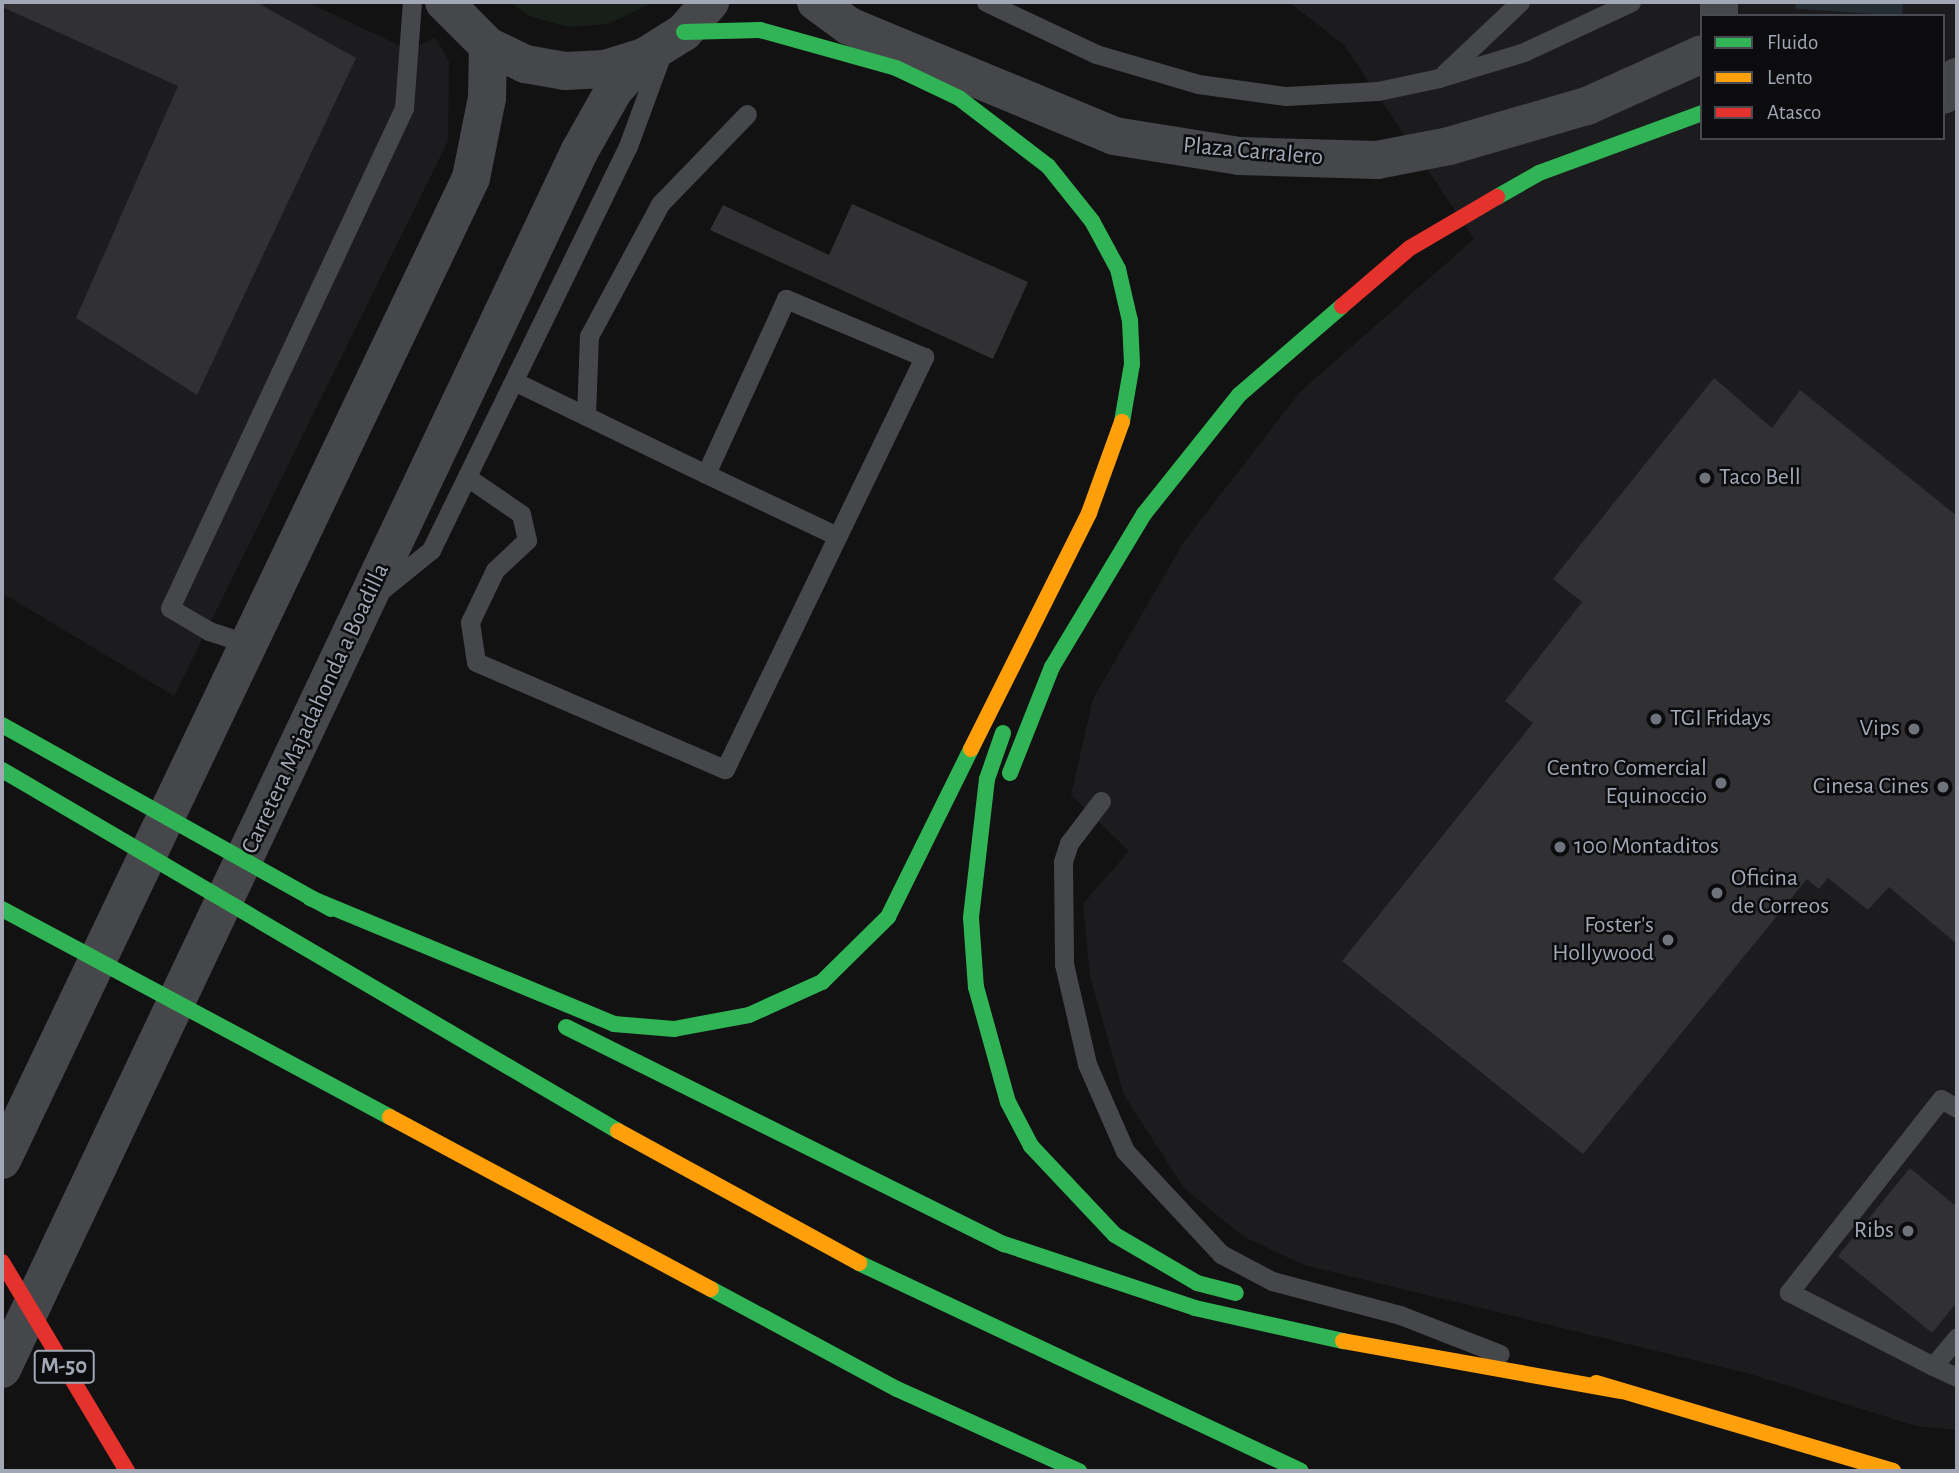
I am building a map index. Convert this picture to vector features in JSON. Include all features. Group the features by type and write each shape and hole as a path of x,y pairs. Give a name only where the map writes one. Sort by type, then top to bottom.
{"highway":[{"path":"849,26 896,68"},
{"path":"310,898 614,1024 674,1029 749,1015 822,982 888,917 1043,611 1122,424 1132,364 1130,321 1118,269 1092,221 1048,166 959,98 896,68 760,30 664,45"},
{"path":"973,870 1052,667 1144,514 1239,395 1410,248 1539,173 1700,114"},
{"path":"1043,611 987,779 973,870 976,987 1008,1102 1031,1146 1115,1235 1197,1283 1251,1297"},
{"path":"2,725 310,898 1004,1244 1195,1308 1419,1358 1622,1391"},
{"path":"2,770 422,1021 815,1242 1301,1471"},
{"path":"2,909 897,1389 1079,1471"},
{"name":"M-50","path":"2,1262 127,1471"},
{"path":"1371,1327 1500,1354 1893,1471"}],"street":[{"path":"444,2 488,46 525,64 565,71 606,69 664,45"},
{"name":"Carretera Majadahonda a Boadilla","path":"2,1369 124,1105 302,742 579,152 614,90 710,2"},
{"name":"Plaza Carralero","path":"816,2 849,26 1114,136 1253,156 1377,160 1449,146 1587,106 1700,55"},
{"path":"9,1144 252,645 471,178 486,98 488,46"}],"lane":[{"path":"252,645 209,631 170,608 404,108 412,2"},
{"path":"986,2 1096,54 1198,83 1286,96 1378,92 1439,78 1524,52 1631,2"},
{"path":"1439,78 1520,2"},
{"path":"368,602 431,550 628,146 664,45"},
{"path":"586,416 589,336 660,204 747,114"},
{"path":"467,477 520,514 527,540 495,570 470,622 476,662 724,769 924,357 786,299 706,474"},
{"path":"514,382 837,536"},
{"path":"1101,801 1069,844 1063,862 1064,964 1087,1064 1125,1151 1221,1254 1272,1281 1400,1315 1500,1354"},
{"path":"1957,1108 1941,1099 1788,1292 1957,1377"},
{"path":"1933,1366 1957,1337"}],"shaded area":[{"path":"2,2 307,2 409,50 435,38 449,61 448,141 174,696 2,593"},
{"path":"509,2 653,2 608,24 568,27 529,16"},
{"path":"1289,2 1957,2 1957,1430 1916,1426 1747,1373 1304,1265 1244,1237 1184,1188 1124,1095 1090,976 1083,904 1129,851 1071,795 1093,699 1183,543 1300,392 1474,239 1344,45"},
{"path":"1796,2 1903,2 1902,14 1795,9"}],"building":[{"path":"2,2 256,2 356,58 197,395 76,318 178,86 2,7"},
{"path":"852,204 1028,282 993,359 710,230 723,205 829,255"},
{"name":"Centro Comercial Equinoccio","path":"1714,378 1772,428 1800,390 1957,516 1957,944 1889,887 1868,910 1828,878 1819,889 1807,879 1583,1154 1342,961 1533,723 1505,701 1582,602 1553,579"},
{"name":"Ribs","path":"1910,1168 1957,1207 1957,1302 1932,1333 1838,1256"}],"traffic: fast":[{"path":"684,32 760,30 896,68 959,98 1048,166 1092,221 1118,269 1130,321 1132,364 1122,422"},
{"path":"1497,197 1539,173 1700,114"},
{"path":"1010,773 1052,667 1144,514 1239,395 1342,306"},
{"path":"2,725 331,909"},
{"path":"1003,733 987,779 971,918 976,987 1008,1102 1031,1146 1115,1235 1197,1283 1236,1293"},
{"path":"310,898 614,1024 674,1029 749,1015 822,982 888,917 971,749"},
{"path":"2,770 618,1131"},
{"path":"2,909 390,1117"},
{"path":"566,1027 1004,1244 1195,1308 1343,1341"},
{"path":"859,1263 1301,1471"},
{"path":"711,1289 897,1389 1079,1471"}],"traffic: slow":[{"path":"971,749 1089,513 1122,422"},
{"path":"390,1117 711,1289"},
{"path":"618,1131 859,1263"},
{"path":"1343,1341 1622,1391"},
{"path":"1596,1383 1893,1471"}],"traffic: jam":[{"path":"1342,306 1410,248 1497,197"},
{"path":"2,1262 127,1471"}],"place":[{"name":"Taco Bell","path":"1705,478"},
{"name":"TGI Fridays","path":"1656,719"},
{"name":"Vips","path":"1914,729"},
{"name":"Centro Comercial Equinoccio","path":"1721,783"},
{"name":"Cinesa Cines","path":"1943,787"},
{"name":"100 Montaditos","path":"1560,847"},
{"name":"Oficina de Correos","path":"1717,893"},
{"name":"Foster's Hollywood","path":"1668,940"},
{"name":"Ribs","path":"1908,1231"}]}
